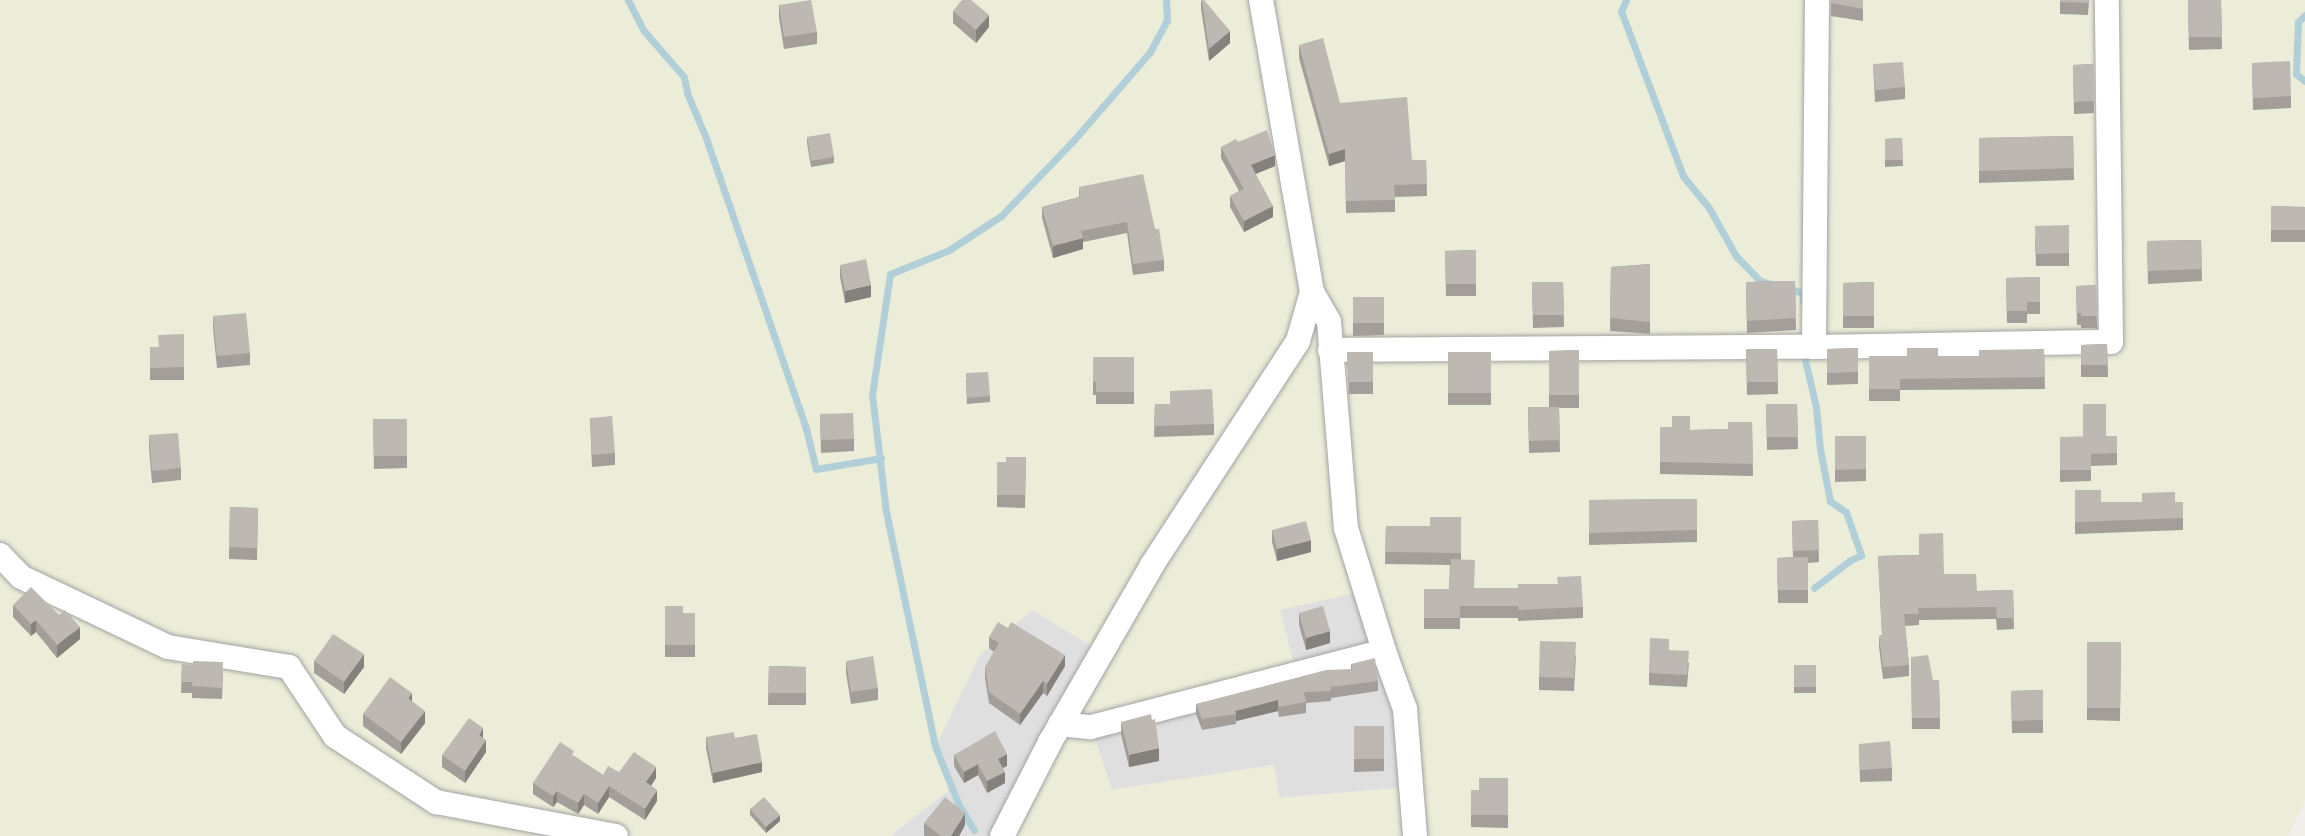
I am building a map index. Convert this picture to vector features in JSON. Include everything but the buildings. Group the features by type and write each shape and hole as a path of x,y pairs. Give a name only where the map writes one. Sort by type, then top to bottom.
{"street":[{"path":"1261,0 1312,292 1329,322 1346,528 1384,651 1405,709 1415,836"},
{"path":"1814,347 1817,0"},
{"path":"1330,350 1814,347 2111,342 2107,0"},
{"path":"1002,836 1060,724 1152,565 1298,341 1312,292"},
{"path":"0,555 21,577 168,646 289,667 335,736 436,802 616,836"},
{"path":"1060,724 1090,727 1384,651"}],"shaded area":[{"path":"1365,590 1411,787 1279,798 1274,765 1112,790 1091,727 1296,673 1280,609"},
{"path":"1032,609 1102,652 1002,836 890,836 951,788 935,746 980,655"}],"green space":[{"path":"0,0 2305,0 2305,799 2288,836 1002,836 1102,652 1032,610 980,655 936,746 952,788 890,836 0,836","holes":["1365,591 1411,787 1279,798 1274,765 1112,790 1091,727 1296,674 1280,610"]}],"waterway":[{"path":"628,0 644,31 684,77 687,93 706,138 806,429 816,469 881,458"},
{"path":"974,830 958,803 935,746 886,512 872,395 890,274 949,250 1001,216 1073,141 1150,52 1167,20 1166,0"},
{"path":"1626,0 1621,11 1683,176 1709,208 1736,256 1760,281 1771,284"},
{"path":"2305,15 2298,22 2296,74 2305,81"},
{"path":"1787,288 1803,293 1803,301"},
{"path":"1803,351 1816,407 1820,449 1830,501 1846,512 1861,555 1849,561 1814,588"}]}
